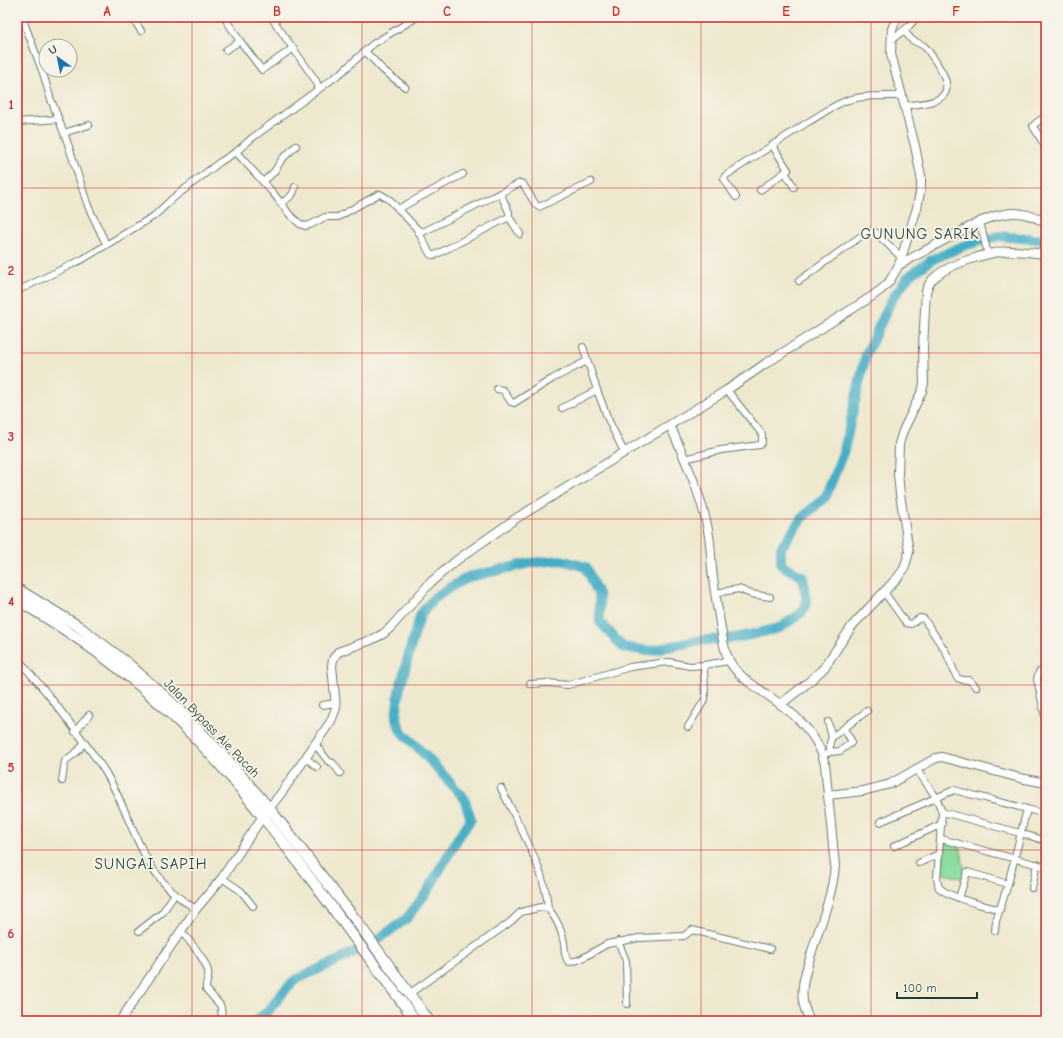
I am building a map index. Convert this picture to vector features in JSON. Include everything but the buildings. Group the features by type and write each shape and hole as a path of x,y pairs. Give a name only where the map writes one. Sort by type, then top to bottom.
{"highway":[{"name":"Jalan Bypass Aie Pacah","path":"17,589 78,626 127,663 170,701 225,757 266,812 346,927 416,1021"},
{"name":"Jalan Bypass Aie Pacah","path":"17,600 91,646 160,704 266,812 355,920 409,994"},
{"path":"409,994 429,1021"}],"street":[{"path":"22,17 90,210 106,244"},
{"path":"132,17 141,31"},
{"path":"224,17 262,70 293,48"},
{"path":"271,17 316,81 319,88"},
{"path":"17,291 82,259 154,216 172,199 220,162 236,152 252,138 342,72 373,44 417,17"},
{"path":"120,1021 196,909 222,878 266,812 331,721 336,708 332,666 333,659 338,652 383,634 396,622 431,582 515,518 727,390 882,289 895,274 917,208 922,182 903,96 892,61 892,29 896,17"},
{"path":"891,40 904,31 917,17"},
{"path":"904,31 912,40 927,49 946,79 948,87 945,94 938,99 905,106"},
{"path":"226,50 240,41"},
{"path":"365,51 383,70 404,87"},
{"path":"736,197 725,181 724,177 830,109 848,100 869,96 903,96"},
{"path":"1046,116 1033,126 1046,148"},
{"path":"17,122 59,119"},
{"path":"64,133 89,125"},
{"path":"760,190 788,170 772,145"},
{"path":"263,182 274,172 282,159 296,146"},
{"path":"236,152 290,215 300,224 305,226 325,217 338,218 380,194 385,196 417,229 430,254 434,255 509,217"},
{"path":"785,172 794,187"},
{"path":"398,209 463,174"},
{"path":"417,229 423,232 520,183 523,184 536,205 539,207 591,182"},
{"path":"281,203 292,196 295,187"},
{"path":"500,194 509,212 509,217 520,234"},
{"path":"900,261 980,222 1006,213 1034,216 1046,223"},
{"path":"980,222 987,252"},
{"path":"799,282 868,231 875,232 900,261"},
{"path":"781,704 824,668 852,626 904,569 909,552 900,494 898,459 899,444 902,431 924,384 927,287 933,278 949,268 987,252 1046,254"},
{"path":"583,347 596,390 624,452"},
{"path":"497,389 503,390 511,402 514,403 552,379 587,361"},
{"path":"562,408 596,390"},
{"path":"684,459 721,450 760,445 762,442 762,434 727,390"},
{"path":"670,424 703,506 709,536 715,593 725,648 729,661 746,680 781,704 811,733 827,754"},
{"path":"715,593 739,589 751,594 770,597"},
{"path":"884,592 906,623 911,624 920,618 924,620 946,652 957,678 969,680 976,687"},
{"path":"17,658 51,698 111,782 135,836 152,868 175,894 196,909"},
{"path":"530,684 547,683 568,685 630,667 660,662 690,666 704,666 729,661"},
{"path":"688,727 705,699 704,666"},
{"path":"1046,669 1039,672 1037,679 1046,721"},
{"path":"322,705 336,703"},
{"path":"810,1021 803,1002 803,986 812,951 830,896 834,880 835,866 826,772 827,754 832,737 867,711"},
{"path":"75,732 89,715"},
{"path":"828,722 832,737"},
{"path":"827,754 840,751 851,744 851,740 844,729"},
{"path":"62,781 65,761 78,751 84,743"},
{"path":"315,744 328,761 333,762 340,773"},
{"path":"828,795 850,793 890,784 936,758 942,757 1020,778 1046,783"},
{"path":"306,758 317,766"},
{"path":"917,770 936,797 942,812 938,879 939,888 944,892 959,898 1000,910"},
{"path":"501,788 546,888 548,908 561,932 566,959 568,962 575,961 602,946 618,941 682,937 686,936 692,930 770,949"},
{"path":"880,822 950,791 959,791 1046,814"},
{"path":"995,931 996,921 1008,884 1027,809"},
{"path":"942,812 1043,840"},
{"path":"894,846 942,824"},
{"path":"941,839 1046,867"},
{"path":"919,863 939,854"},
{"path":"1032,888 1037,864"},
{"path":"959,898 967,872 1008,884"},
{"path":"222,878 241,891 253,906"},
{"path":"139,931 162,913 175,894"},
{"path":"409,994 509,923 518,914 542,907 548,908"},
{"path":"181,931 197,951 208,971 209,974 205,986 220,1005 222,1018"},
{"path":"618,941 626,961 627,1004"}],"green space":[{"path":"946,842 960,845 965,874 964,879 941,873"}],"waterway":[{"path":"256,1021 268,1011 295,980 341,959 377,940 406,919 427,892 458,838 471,819 464,798 401,731 396,718 399,692 421,614 435,597 468,577 530,563 561,560 586,567 599,596 600,622 623,647 649,651 696,641 736,638 780,628 801,613 807,603 803,577 781,565 781,548 801,519 826,496 844,450 866,354 892,299 908,277 931,260 963,246 998,236 1046,240"}],"district":[{"name":"GUNUNG SARIK","path":"920,234"},
{"name":"SUNGAI SAPIH","path":"151,864"}]}
